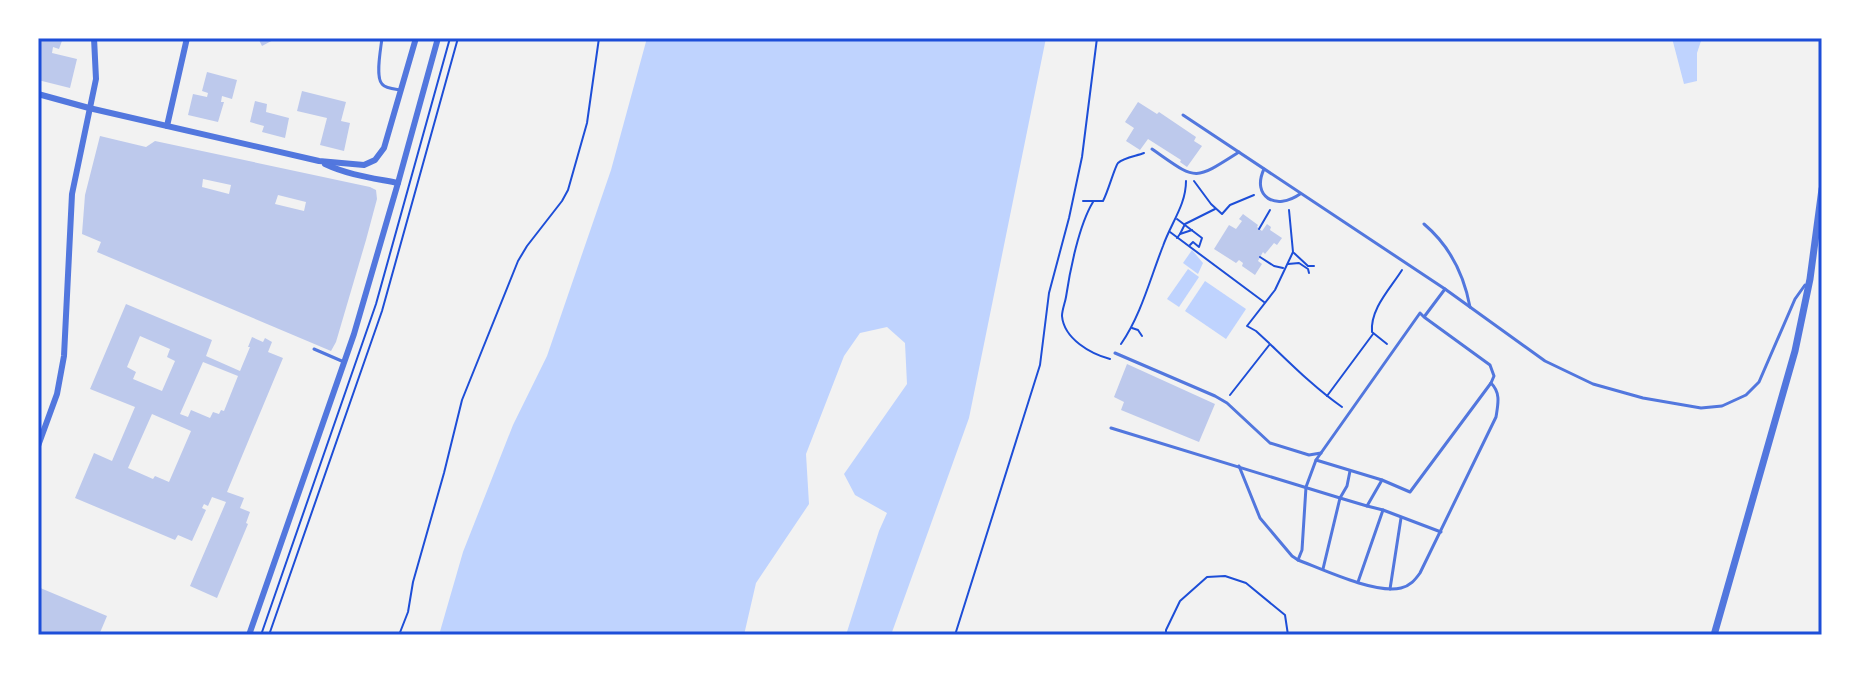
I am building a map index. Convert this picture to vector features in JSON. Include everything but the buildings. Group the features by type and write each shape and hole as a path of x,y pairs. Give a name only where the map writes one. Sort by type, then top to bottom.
{"street":[{"path":"38,446 57,394 64,356 72,194 96,79 94,38"},
{"path":"167,126 187,38"},
{"path":"38,94 319,161 364,165 375,160 384,148 416,38"},
{"path":"249,635 367,292 438,38"},
{"path":"319,161 337,170 398,183"},
{"path":"1714,635 1795,351 1810,279 1822,189"}],"lane":[{"path":"382,38 378,76 381,84 401,90"},
{"path":"1183,115 1445,289 1545,361 1593,384 1643,398 1701,408 1722,406 1746,395 1759,382 1795,299 1810,279"},
{"path":"1152,149 1187,173 1200,174 1239,152"},
{"path":"1264,169 1260,185 1262,192 1272,201 1288,202 1301,193"},
{"path":"1424,224 1438,236 1449,252 1467,290 1470,307"},
{"path":"1298,560 1302,550 1306,487 1316,460 1394,350 1445,289"},
{"path":"1316,460 1410,492 1491,383 1494,376 1490,365 1422,315"},
{"path":"314,349 344,362"},
{"path":"1115,353 1224,401 1270,443 1309,455 1321,453"},
{"path":"1239,466 1260,518 1292,556 1358,582 1390,589 1406,587 1420,573 1496,417 1498,395 1491,383"},
{"path":"1111,428 1383,510 1441,532"},
{"path":"1323,569 1340,498 1350,471"},
{"path":"1367,506 1382,480"},
{"path":"1358,582 1383,510"},
{"path":"1390,589 1401,518"}],"path":[{"path":"269,635 378,323 458,38"},
{"path":"399,635 408,612 413,582 462,400 518,261 562,201 571,180 587,123 599,38"},
{"path":"955,635 1040,365 1049,293 1082,157 1097,38"},
{"path":"1083,201 1103,201 1115,166 1152,149"},
{"path":"1187,173 1222,214 1230,205 1262,192"},
{"path":"1093,202 1076,249 1062,316 1072,337 1088,350 1109,360 1132,328 1168,231 1184,203 1187,173"},
{"path":"408,192 415,194"},
{"path":"1259,229 1272,201"},
{"path":"1288,202 1293,252 1275,290 1247,326 1327,396 1350,412"},
{"path":"1179,236 1185,224 1216,208"},
{"path":"1175,218 1201,236 1199,247 1193,242 1189,246"},
{"path":"1179,236 1193,229"},
{"path":"1168,231 1179,236 1265,303"},
{"path":"394,240 402,243"},
{"path":"1293,252 1308,266 1314,266"},
{"path":"1260,257 1284,268"},
{"path":"1287,264 1299,263 1309,273"},
{"path":"1394,350 1374,333 1372,320 1406,263"},
{"path":"1132,328 1142,336"},
{"path":"1327,396 1374,333"},
{"path":"1224,401 1270,344"},
{"path":"1166,635 1180,601 1207,577 1225,576 1246,583 1285,615 1288,635"},
{"path":"270,610 277,612"}],"water":[{"path":"647,38 1046,38 969,418 891,635 846,635 887,513 855,495 844,474 907,384 905,343 887,327 860,333 844,356 806,454 809,504 756,583 744,635 439,635 463,552 513,425 547,356 611,170"},
{"path":"1672,38 1702,38 1697,53 1697,81 1684,84"},
{"path":"1192,250 1203,263 1198,274 1183,263"},
{"path":"1188,269 1199,277 1179,307 1167,299"},
{"path":"1205,281 1246,309 1226,339 1185,311"}]}
